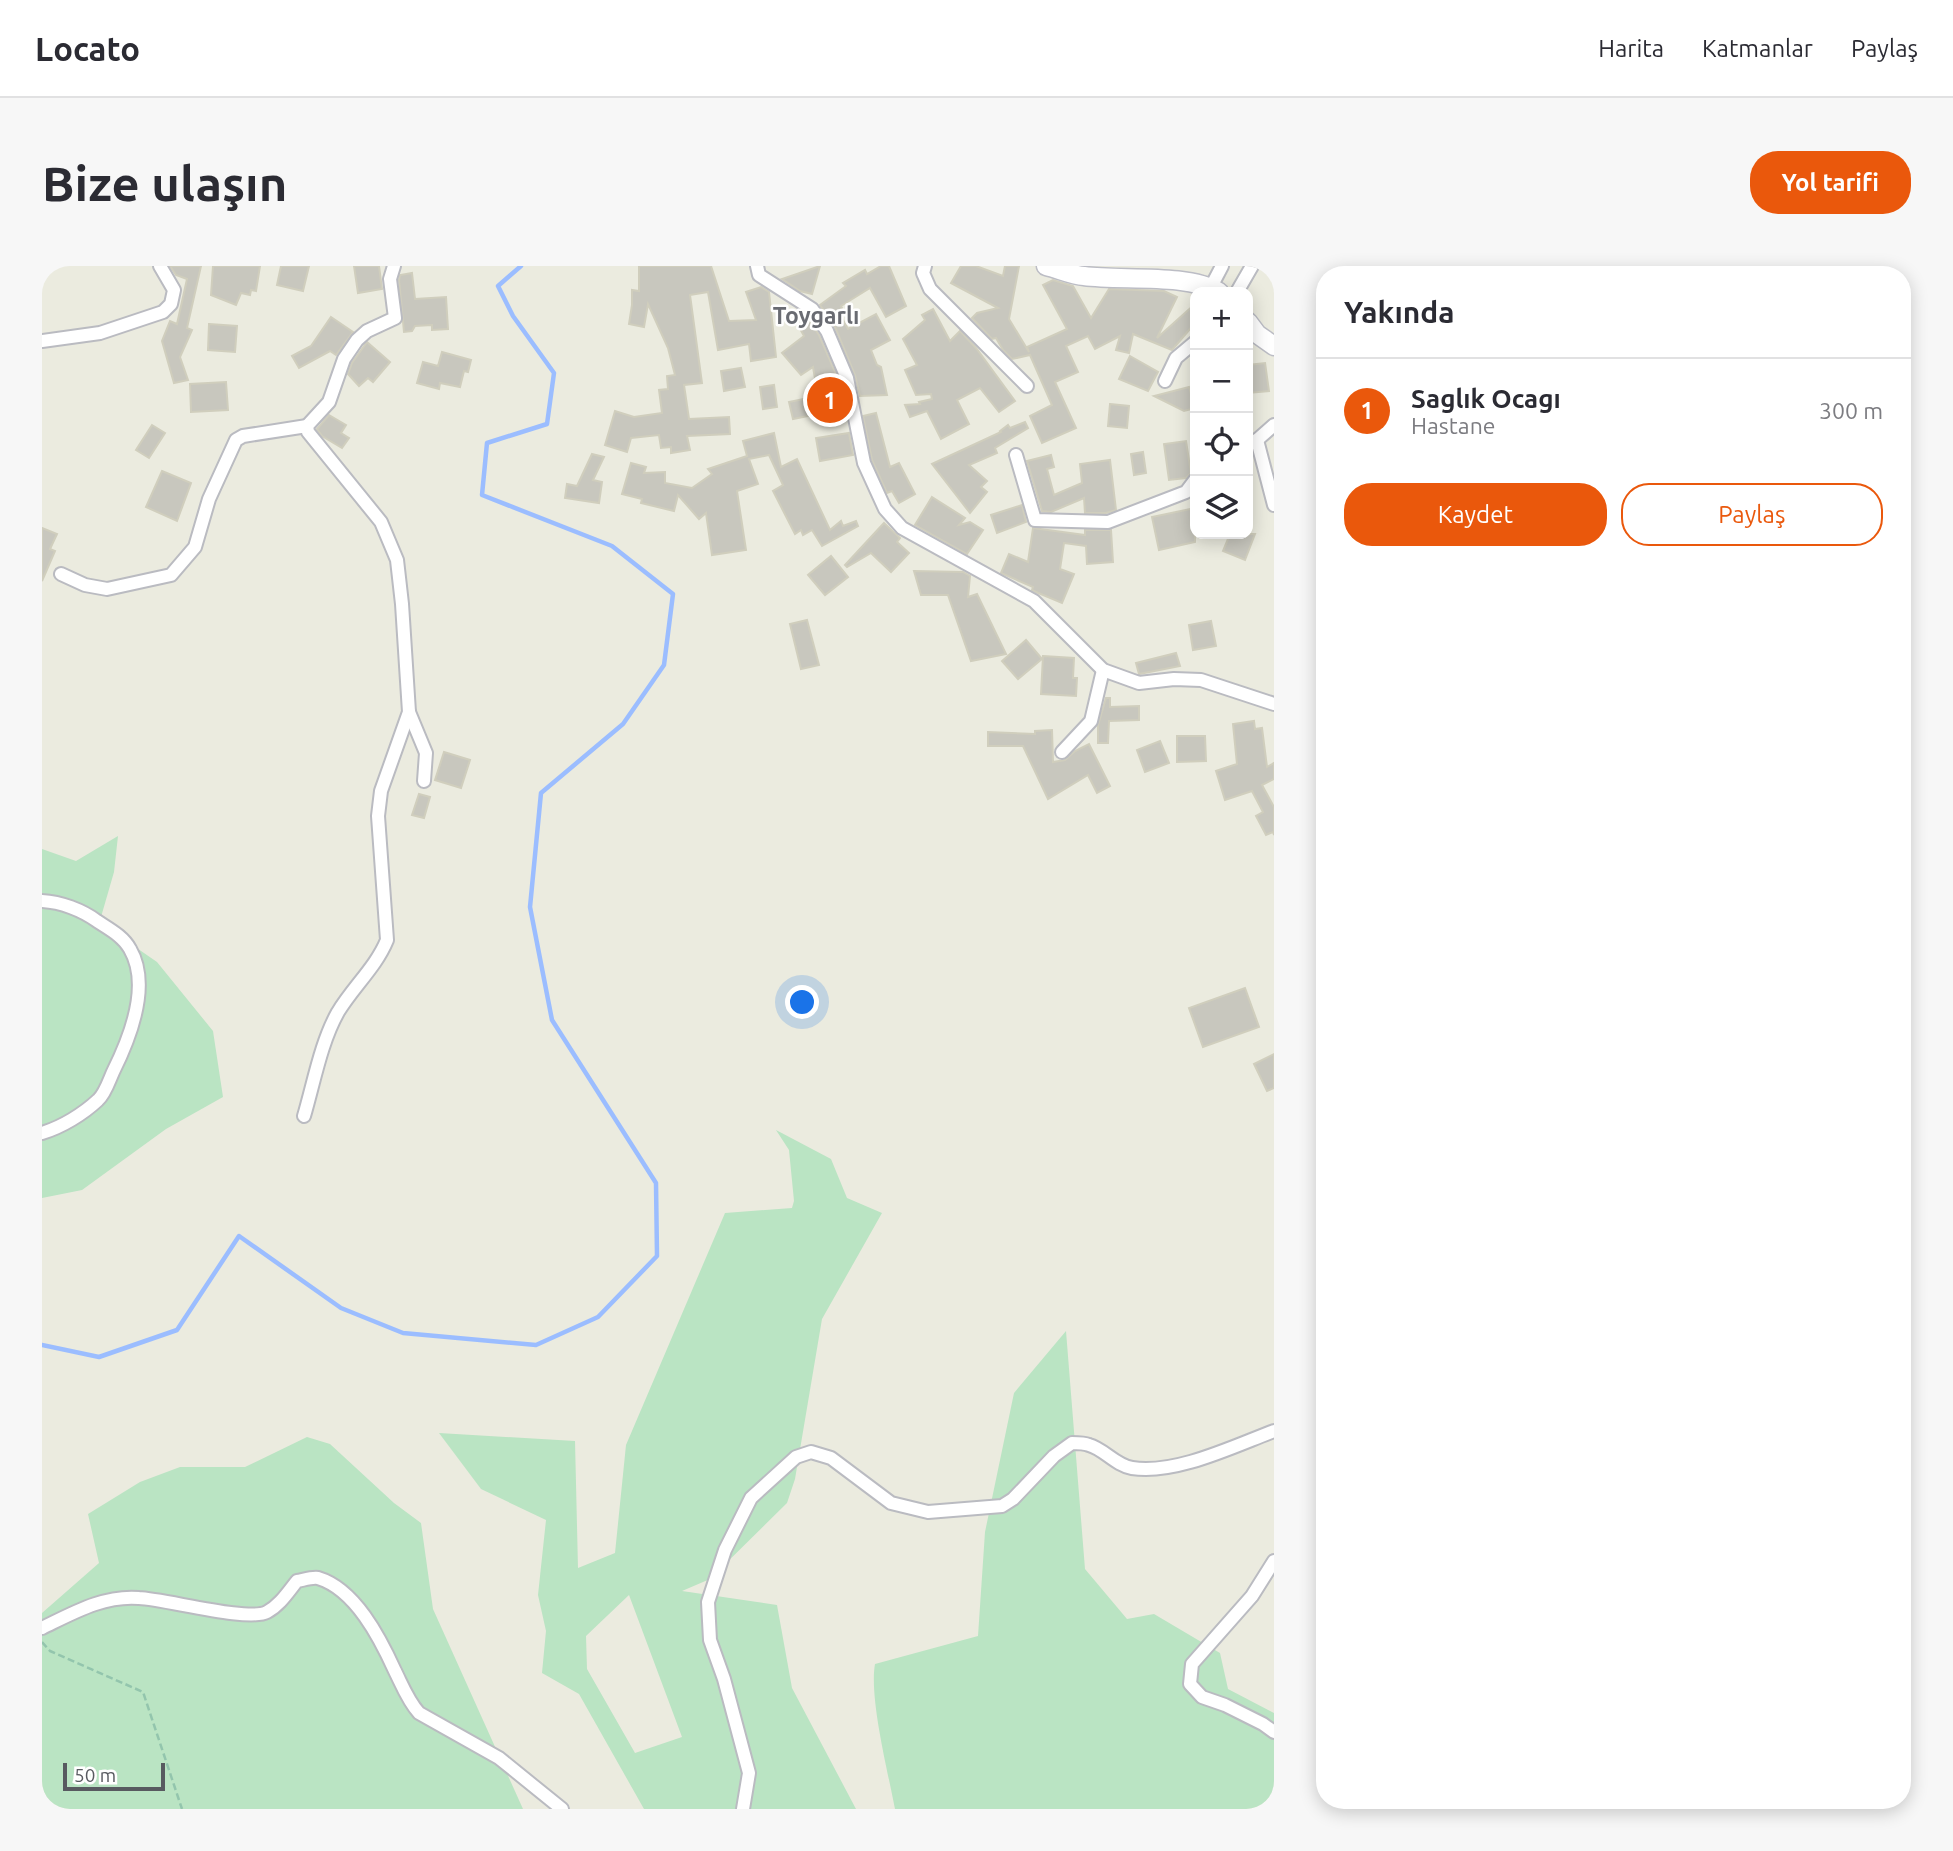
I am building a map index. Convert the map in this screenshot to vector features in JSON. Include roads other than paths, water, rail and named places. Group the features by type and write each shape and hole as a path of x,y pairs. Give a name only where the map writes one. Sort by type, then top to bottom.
{"street":[{"path":"42,341 100,332 145,320 163,312 171,304 174,290 160,266"},
{"path":"61,574 85,585 107,590 171,575 195,547 209,499 236,440 243,436 307,426 329,402 344,359 357,340 367,331 395,318 390,279 394,266"},
{"path":"757,266 759,275 812,309 827,331 847,378 864,463 885,509 902,528 1034,601 1103,670 1139,683 1174,679 1201,680 1274,705"},
{"path":"925,266 923,273 930,289 1027,386"},
{"path":"1046,266 1082,276 1188,282 1205,287"},
{"path":"1216,287 1223,266"},
{"path":"1240,287 1252,266"},
{"path":"1253,328 1274,346"},
{"path":"1165,381 1176,358 1190,346"},
{"path":"1253,440 1274,425"},
{"path":"307,426 308,432 381,522 397,560 409,712 426,753 425,781"},
{"path":"1253,444 1274,505"},
{"path":"1016,455 1035,520 1108,522 1186,492 1190,487"},
{"path":"1062,752 1091,721 1103,670"},
{"path":"304,1116 334,1021 342,1006 381,955 387,940 378,817 381,791 409,712"},
{"path":"42,901 90,915 125,942 134,959 139,994 138,1007 122,1054 100,1099 63,1124 42,1133"},
{"path":"743,1809 749,1773 710,1640 708,1602 726,1550 751,1498 796,1457 811,1452 831,1458 891,1503 928,1512 1002,1506 1013,1499 1054,1456 1072,1443 1090,1445 1130,1468 1145,1469 1175,1465 1217,1453 1274,1431"},
{"path":"1274,1561 1252,1596 1192,1664 1190,1684 1202,1697 1225,1704 1274,1732"},
{"path":"42,1628 94,1603 137,1597 245,1614 265,1614 278,1605 297,1581 316,1577 341,1589 357,1606 419,1713 499,1758 562,1809"}],"waterway":[{"path":"42,1345 99,1357 177,1330 239,1236 341,1308 403,1333 536,1345 598,1317 657,1256 656,1183 552,1020 530,907 541,793 623,724 664,665 673,594 612,546 482,495 487,443 547,424 554,373 513,316 498,286 521,266"}],"place":[{"name":"Saglık Ocagı","path":"830,400"}],"district":[{"name":"Toygarlı","path":"816,316"}]}
